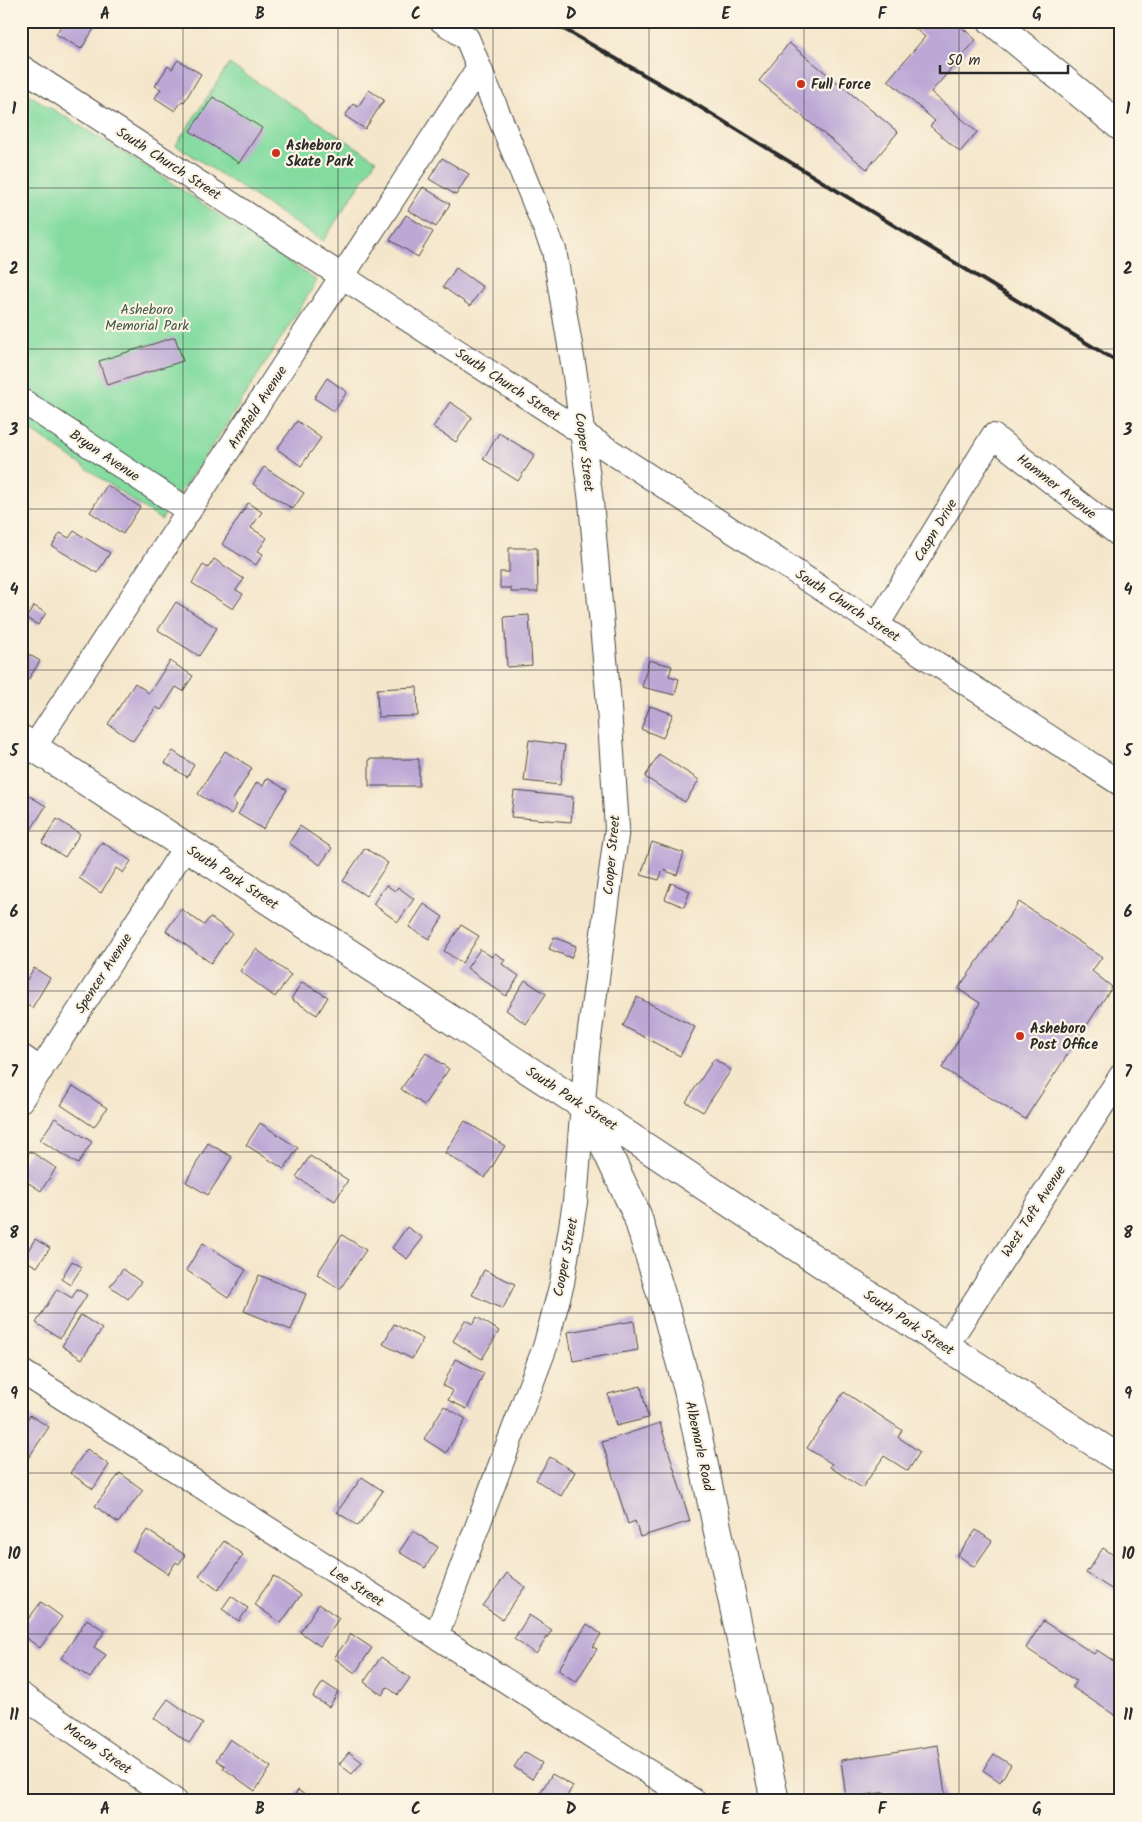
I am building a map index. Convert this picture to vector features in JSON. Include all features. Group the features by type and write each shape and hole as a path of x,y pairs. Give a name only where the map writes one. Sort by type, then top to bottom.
{"main road":[{"path":"992,21 1121,128"},
{"name":"South Park Street","path":"28,743 1121,1460"},
{"name":"Albemarle Road","path":"582,1105 604,1145 637,1215 666,1307 688,1390 775,1801"}],"street":[{"path":"442,21 467,38 480,67"},
{"name":"South Church Street","path":"21,67 1121,784"},
{"name":"Armfield Avenue","path":"28,743 189,511 480,67"},
{"name":"Cooper Street","path":"436,1636 547,1338 562,1283 575,1202 587,1053 617,828 591,502 575,375 554,250 480,67"},
{"name":"Bryan Avenue","path":"21,400 189,511"},
{"name":"Caspn Drive","path":"877,624 993,436"},
{"name":"Hammer Avenue","path":"993,436 1121,536"},
{"name":"Spencer Avenue","path":"21,1100 186,846"},
{"path":"21,1056 41,1070"},
{"name":"West Taft Avenue","path":"946,1346 1121,1076"},
{"name":"Lee Street","path":"21,1370 694,1801"},
{"name":"Macon Street","path":"21,1695 175,1801"}],"green space":[{"name":"Asheboro Skate Park","path":"229,64 376,160 323,241 176,145"},
{"name":"Asheboro Memorial Park","path":"21,90 151,169 317,281 225,427 161,520 21,423"}],"building":[{"path":"64,21 99,21 81,49 56,34"},
{"path":"906,21 955,21 976,40 931,92 977,132 960,152 930,126 935,121 888,80 925,37"},
{"path":"789,43 898,132 867,169 759,81"},
{"path":"178,60 201,74 184,102 182,101 175,111 155,98 161,89 155,86 168,66 172,69"},
{"path":"369,90 384,100 365,129 345,116 353,104 358,107"},
{"path":"213,97 262,128 239,163 190,131"},
{"path":"442,158 469,174 456,195 429,179"},
{"path":"423,187 450,204 436,227 408,210"},
{"path":"406,215 433,232 418,257 390,240"},
{"path":"456,268 483,287 470,306 443,287"},
{"path":"175,337 183,361 107,385 99,361"},
{"path":"327,378 347,392 334,411 314,398"},
{"path":"450,402 472,417 456,442 433,427"},
{"path":"297,421 321,438 301,466 277,449"},
{"path":"499,433 535,455 518,481 483,459"},
{"path":"264,467 304,493 293,509 253,484"},
{"path":"107,485 140,507 123,534 90,512"},
{"path":"248,503 262,512 251,528 267,538 258,551 263,554 256,565 222,544"},
{"path":"74,531 110,553 97,573 52,546 60,533 69,538"},
{"path":"509,548 537,548 538,592 511,592 511,588 500,588 500,572 509,572"},
{"path":"214,559 244,579 236,590 243,594 233,609 192,583 203,565 208,568"},
{"path":"176,602 217,628 199,656 158,630"},
{"path":"34,606 46,613 38,625 26,618"},
{"path":"529,615 532,665 507,667 504,617"},
{"path":"21,650 40,661 28,680 21,675"},
{"path":"649,660 672,666 669,676 679,679 675,695 642,687"},
{"path":"170,661 193,676 183,691 176,687 161,710 156,707 133,741 108,724 135,683 149,693"},
{"path":"417,687 418,716 378,717 377,689"},
{"path":"650,706 673,714 663,738 641,729"},
{"path":"529,740 565,745 560,785 524,781"},
{"path":"173,751 194,765 187,777 165,763"},
{"path":"225,751 252,768 232,801 237,805 231,814 198,794"},
{"path":"659,754 699,780 685,802 645,777"},
{"path":"369,759 419,759 419,786 369,786"},
{"path":"267,778 287,790 263,829 238,814 257,782 263,786"},
{"path":"21,791 46,806 30,831 21,825"},
{"path":"514,791 573,797 571,822 511,817"},
{"path":"57,819 80,834 65,857 42,843"},
{"path":"300,826 332,848 320,865 289,843"},
{"path":"102,842 131,861 123,873 116,868 101,893 79,878"},
{"path":"652,842 684,853 677,875 663,870 659,880 641,875"},
{"path":"365,848 388,863 366,896 343,881"},
{"path":"671,883 690,891 684,907 665,899"},
{"path":"386,885 395,891 398,887 414,899 398,922 373,904"},
{"name":"Asheboro Post Office","path":"1019,902 1102,957 1092,971 1112,987 1025,1119 942,1068 980,1003 958,989"},
{"path":"424,904 443,917 429,939 409,927"},
{"path":"181,909 204,925 210,917 232,933 211,963 166,931"},
{"path":"461,925 479,936 462,963 444,951"},
{"path":"554,937 576,946 571,958 549,949"},
{"path":"256,949 291,975 275,997 240,971"},
{"path":"480,949 492,957 495,953 505,960 502,964 519,976 506,996 467,968"},
{"path":"34,968 50,978 32,1008 21,1001 21,978 26,981"},
{"path":"525,980 546,994 526,1024 506,1010"},
{"path":"302,982 328,997 317,1015 291,999"},
{"path":"637,997 695,1027 680,1056 623,1026"},
{"path":"426,1053 449,1069 424,1105 401,1089"},
{"path":"714,1059 731,1070 703,1112 686,1102"},
{"path":"73,1086 107,1108 94,1127 61,1105"},
{"path":"55,1118 92,1142 78,1164 40,1140"},
{"path":"465,1121 505,1146 485,1178 445,1153"},
{"path":"260,1123 298,1148 284,1169 246,1145"},
{"path":"208,1143 232,1157 208,1195 186,1182"},
{"path":"30,1151 56,1168 41,1191 21,1178 21,1165"},
{"path":"310,1156 348,1180 335,1201 296,1177"},
{"path":"407,1227 423,1238 407,1259 392,1248"},
{"path":"342,1235 366,1250 340,1289 317,1274"},
{"path":"35,1239 50,1248 37,1267 23,1259"},
{"path":"203,1243 246,1270 228,1298 186,1270"},
{"path":"72,1261 82,1267 70,1285 61,1279"},
{"path":"123,1269 141,1282 128,1299 110,1286"},
{"path":"484,1270 515,1284 503,1309 472,1295"},
{"path":"259,1275 306,1294 291,1330 244,1311"},
{"path":"57,1289 72,1298 77,1289 87,1295 60,1338 36,1323"},
{"path":"81,1315 102,1329 82,1359 62,1346"},
{"path":"477,1317 499,1331 482,1359 453,1341 465,1320 473,1324"},
{"path":"634,1321 638,1350 573,1361 568,1332"},
{"path":"394,1324 423,1339 412,1359 383,1344"},
{"path":"455,1359 484,1373 467,1409 448,1400 453,1391 443,1386"},
{"path":"641,1386 648,1418 616,1426 608,1394"},
{"path":"844,1392 902,1430 898,1437 920,1452 908,1471 884,1456 862,1488 830,1467 832,1464 807,1448"},
{"path":"444,1406 466,1419 446,1453 424,1439"},
{"path":"30,1415 49,1427 27,1460 21,1456 21,1428"},
{"path":"660,1423 690,1521 640,1537 635,1521 628,1524 602,1442"},
{"path":"87,1449 109,1465 93,1489 70,1473"},
{"path":"550,1457 575,1472 561,1496 536,1480"},
{"path":"120,1473 143,1490 118,1523 95,1506"},
{"path":"362,1477 383,1491 358,1526 337,1512"},
{"path":"147,1530 185,1555 179,1564 176,1562 168,1574 133,1551"},
{"path":"976,1530 992,1541 974,1567 958,1555"},
{"path":"413,1531 438,1547 425,1568 399,1552"},
{"path":"224,1541 243,1555 218,1590 199,1576"},
{"path":"1103,1548 1121,1560 1121,1595 1086,1573"},
{"path":"507,1573 525,1587 502,1619 483,1606"},
{"path":"274,1576 301,1595 281,1623 254,1604"},
{"path":"231,1596 248,1608 239,1621 222,1609"},
{"path":"21,1599 26,1603 21,1610"},
{"path":"41,1602 62,1617 40,1648 21,1634 21,1629"},
{"path":"319,1604 339,1618 320,1646 300,1632"},
{"path":"529,1615 552,1630 536,1654 514,1639"},
{"path":"87,1619 105,1631 94,1647 106,1655 90,1678 61,1658"},
{"path":"1043,1621 1094,1654 1097,1650 1121,1666 1121,1709 1116,1716 1072,1687 1076,1681 1026,1648"},
{"path":"587,1624 601,1634 593,1647 597,1649 576,1682 558,1670"},
{"path":"351,1634 372,1648 355,1673 334,1658"},
{"path":"381,1657 410,1678 398,1695 387,1687 382,1695 364,1682"},
{"path":"323,1682 338,1692 329,1707 313,1697"},
{"path":"168,1699 203,1724 189,1743 154,1718"},
{"path":"230,1739 271,1767 255,1791 223,1768 225,1766 216,1760"},
{"path":"938,1745 946,1801 887,1801 885,1792 846,1798 841,1760"},
{"path":"349,1752 362,1762 352,1774 339,1764"},
{"path":"524,1752 542,1763 532,1779 514,1767"},
{"path":"994,1754 1011,1765 1000,1782 983,1770"},
{"path":"552,1774 573,1786 564,1801 535,1801"},
{"path":"298,1790 313,1801 291,1801"}],"railway":[{"path":"550,21 695,104 1121,364"}],"place":[{"name":"Full Force","path":"801,84"},
{"name":"Asheboro Skate Park","path":"276,153"},
{"name":"Asheboro Post Office","path":"1020,1036"}]}
